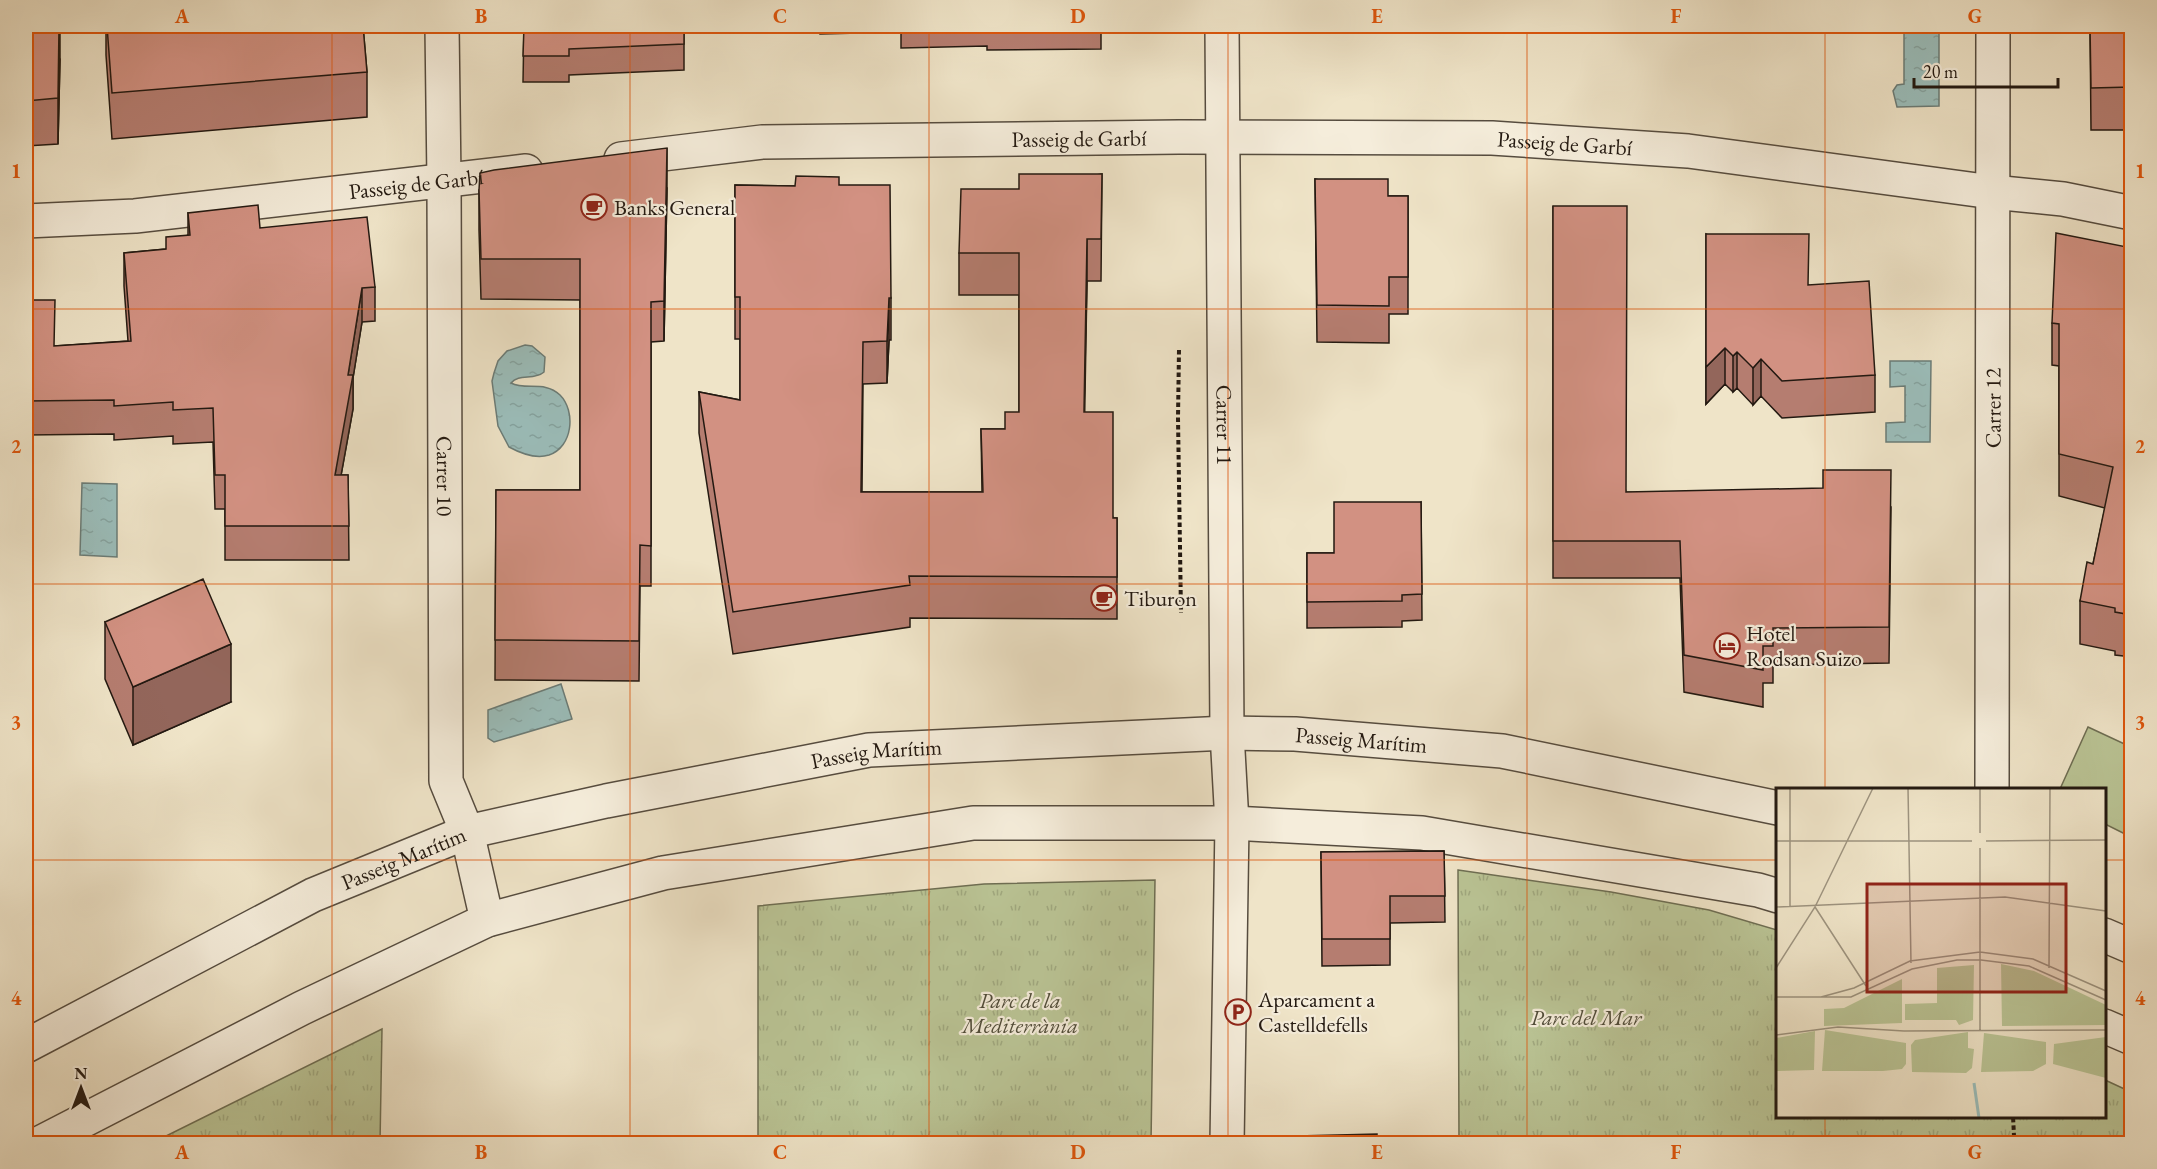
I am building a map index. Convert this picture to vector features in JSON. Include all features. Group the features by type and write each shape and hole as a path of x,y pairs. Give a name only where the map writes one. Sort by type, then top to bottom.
{"street":[{"name":"Carrer 10","path":"442,26 446,782 467,832 487,920"},
{"name":"Carrer 11","path":"1222,26 1227,733 1232,823 1227,1143"},
{"name":"Carrer 12","path":"1992,788 1993,26"},
{"name":"Passeig de Garbí","path":"593,162 762,142 1223,137 1492,138 1688,151 1992,192 2063,199 2132,213"},
{"name":"Passeig de Garbí","path":"26,221 135,216 560,166"},
{"name":"Passeig Marítim","path":"26,1046 313,895 467,832 606,801 869,750 1227,733 1295,734 1502,751 1776,808"},
{"path":"38,1143 302,1008 487,920 663,873 973,823 1232,823 1422,833 1758,890 1776,895"},
{"path":"2106,936 2132,947"},
{"path":"2106,1027 2132,1038"}],"path":[{"path":"2010,1143 2014,1136 2013,1118"}],"green space":[{"path":"2088,727 2131,747 2131,837 2106,824 2106,788 2060,788"},
{"name":"Parc del Mar","path":"1458,870 1611,892 1709,910 1776,930 1776,1118 2106,1118 2106,1080 2131,1092 2131,1143 1459,1143"},
{"name":"Parc de la Mediterrània","path":"1155,880 1151,1143 758,1143 758,906 984,884"},
{"path":"382,1029 380,1143 152,1143"}],"water":[{"path":"1904,26 1939,26 1939,106 1897,107 1893,91 1897,85 1904,84"},
{"path":"525,345 532,346 545,357 544,372 536,376 518,378 511,383 548,388 554,391 565,402 570,419 570,428 563,444 557,451 544,456 528,455 509,447 498,426 492,381 498,361 507,351"},
{"path":"1890,361 1931,361 1930,442 1886,442 1886,423 1905,422 1905,386 1890,387"},
{"path":"82,483 117,484 117,557 80,555"},
{"path":"561,684 572,719 494,742 488,738 488,710"}],"building":[{"path":"26,26 59,26 58,98 26,101"},
{"path":"107,26 363,26 367,72 112,93"},
{"path":"524,26 684,26 684,44 569,49 569,56 523,56"},
{"path":"2090,26 2115,30 2114,26 2132,26 2132,87 2091,88"},
{"path":"667,148 664,301 651,302 651,546 640,545 639,641 495,640 496,490 580,490 580,259 481,259 480,173"},
{"path":"1019,174 1102,174 1101,239 1087,239 1084,412 1113,412 1113,518 1117,518 1117,577 909,576 910,585 733,612 699,392 740,400 740,297 735,297 735,185 795,186 796,176 839,177 839,185 890,185 891,298 889,298 887,341 863,342 861,492 983,492 981,429 1005,429 1005,412 1019,412 1019,253 959,253 961,189 1019,189"},
{"path":"1315,179 1388,179 1388,196 1408,196 1408,277 1389,277 1389,306 1317,305"},
{"path":"258,205 260,228 367,217 375,287 362,288 348,375 353,375 335,475 348,475 349,526 225,526 225,475 215,475 213,408 173,410 173,402 114,406 114,400 26,401 26,300 55,300 54,346 131,341 124,253 166,249 166,237 190,235 188,213"},
{"path":"1553,206 1627,206 1626,492 1823,488 1823,470 1891,470 1889,627 1773,628 1773,646 1763,646 1763,670 1684,655 1680,541 1553,541"},
{"path":"2056,233 2132,248 2132,615 2115,612 2115,608 2080,601 2087,562 2093,564 2113,467 2059,454 2059,324 2052,323"},
{"path":"1706,234 1809,234 1808,285 1869,281 1875,375 1782,381 1761,359 1753,368 1737,352 1733,356 1725,348 1706,367"},
{"path":"1334,502 1421,502 1422,594 1402,595 1402,601 1307,602 1307,553 1334,553"},
{"path":"26,534 29,540 26,566"},
{"path":"203,579 231,644 133,687 105,622"},
{"path":"1444,851 1445,896 1390,896 1390,939 1322,939 1321,852"},
{"path":"1377,1134 1377,1143 1297,1143 1297,1136"}],"place":[{"name":"Banks General","path":"594,207"},
{"name":"Tiburon","path":"1104,598"},
{"name":"Hotel Rodsan Suizo","path":"1727,646"},
{"name":"Aparcament a Castelldefells","path":"1238,1012"}]}
